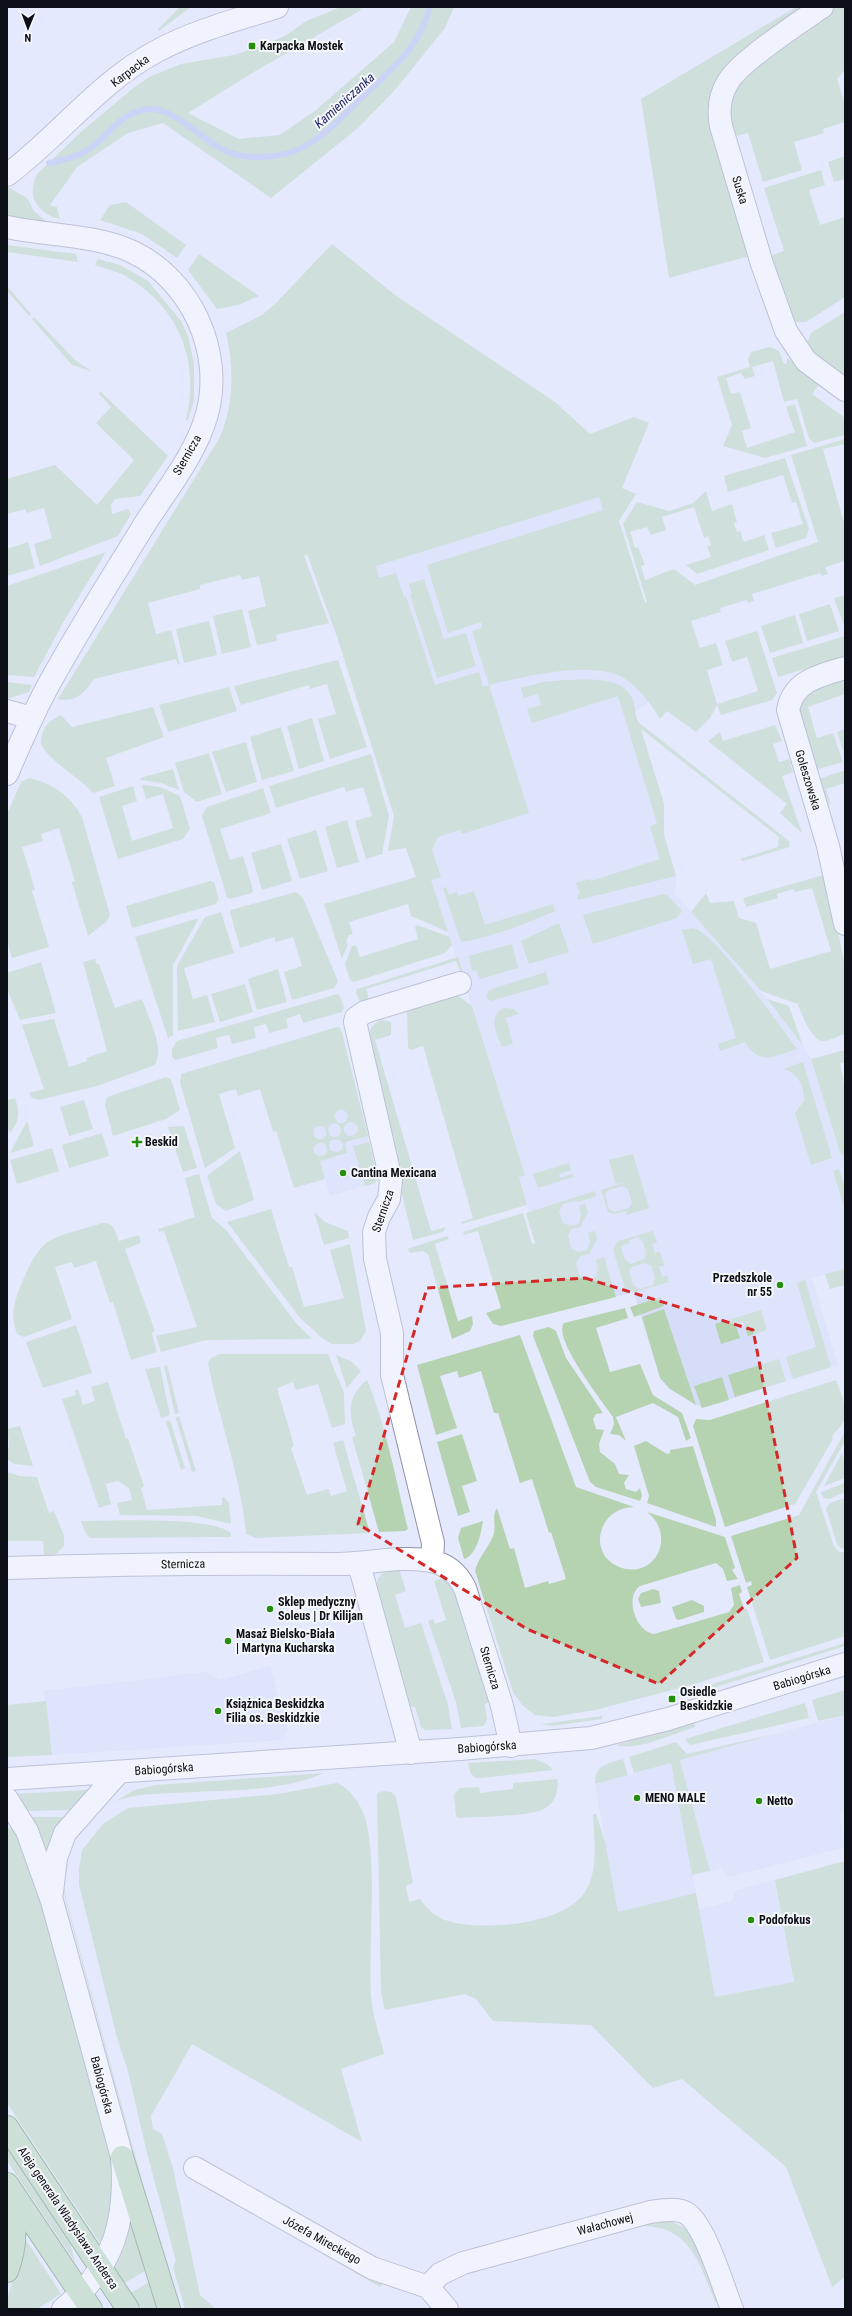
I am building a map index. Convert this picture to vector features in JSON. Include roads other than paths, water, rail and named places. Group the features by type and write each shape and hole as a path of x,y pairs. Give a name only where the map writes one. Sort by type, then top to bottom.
{"main road":[{"name":"Aleja generała Władysława Andersa","path":"7,2127 128,2309"},
{"path":"122,2157 169,2309"},
{"path":"7,2184 86,2301"},
{"path":"7,2188 16,2227 15,2245 7,2271"}],"street":[{"name":"Karpacka","path":"7,175 81,108 156,51 205,30 277,7"},
{"name":"Suska","path":"822,7 737,71 723,90 719,112 721,126 762,264 786,331 806,362 845,390"},
{"name":"Sternicza","path":"7,227 64,235 111,244 133,252 151,263 179,291 198,318 207,340 212,386 208,413 190,454 131,546 50,683 32,718 7,774"},
{"name":"Goleszowska","path":"845,668 806,681 792,698 788,710 828,846 845,924"},
{"path":"7,711 32,718"},
{"name":"Sternicza","path":"432,1561 433,1543 392,1376 392,1333 375,1259 374,1240 377,1222 389,1199 391,1180 355,1030 355,1022 356,1018 365,1012 460,983"},
{"name":"Sternicza","path":"7,1568 239,1563 359,1564 407,1559 432,1561 452,1570 460,1577 465,1588 502,1706 511,1746"},
{"path":"359,1564 411,1753"},
{"name":"Babiogórska","path":"7,1778 511,1746 614,1734 845,1664"},
{"name":"Babiogórska","path":"52,1901 56,1858 65,1833 119,1772"},
{"name":"Babiogórska","path":"7,1799 27,1831 52,1901 122,2157 124,2184 121,2215 112,2245 86,2301 63,2309"},
{"name":"Józefa Mireckiego","path":"195,2168 372,2268 428,2287"},
{"name":"Wałachowej","path":"428,2287 440,2274 463,2262 650,2212 677,2210 690,2216 705,2239 732,2309"},
{"path":"428,2287 447,2309"}],"waterway":[{"name":"Kamieniczanka","path":"49,163 70,158 84,152 96,144 120,121 142,110 154,109 167,113 178,119 213,144 238,155 268,157 297,150 315,140 331,128 392,69 419,35 430,7"}],"place":[{"name":"Karpacka Mostek","path":"252,46"},
{"name":"Beskid","path":"137,1142"},
{"name":"Cantina Mexicana","path":"343,1173"},
{"name":"Przedszkole nr 55","path":"780,1285"},
{"name":"Sklep medyczny Soleus | Dr Kilijan","path":"270,1609"},
{"name":"Masaż Bielsko-Biała | Martyna Kucharska","path":"228,1641"},
{"name":"Osiedle Beskidzkie","path":"672,1699"},
{"name":"Książnica Beskidzka Filia os. Beskidzkie","path":"218,1711"},
{"name":"MENO MALE","path":"637,1798"},
{"name":"Netto","path":"759,1801"},
{"name":"Podofokus","path":"751,1920"}]}
